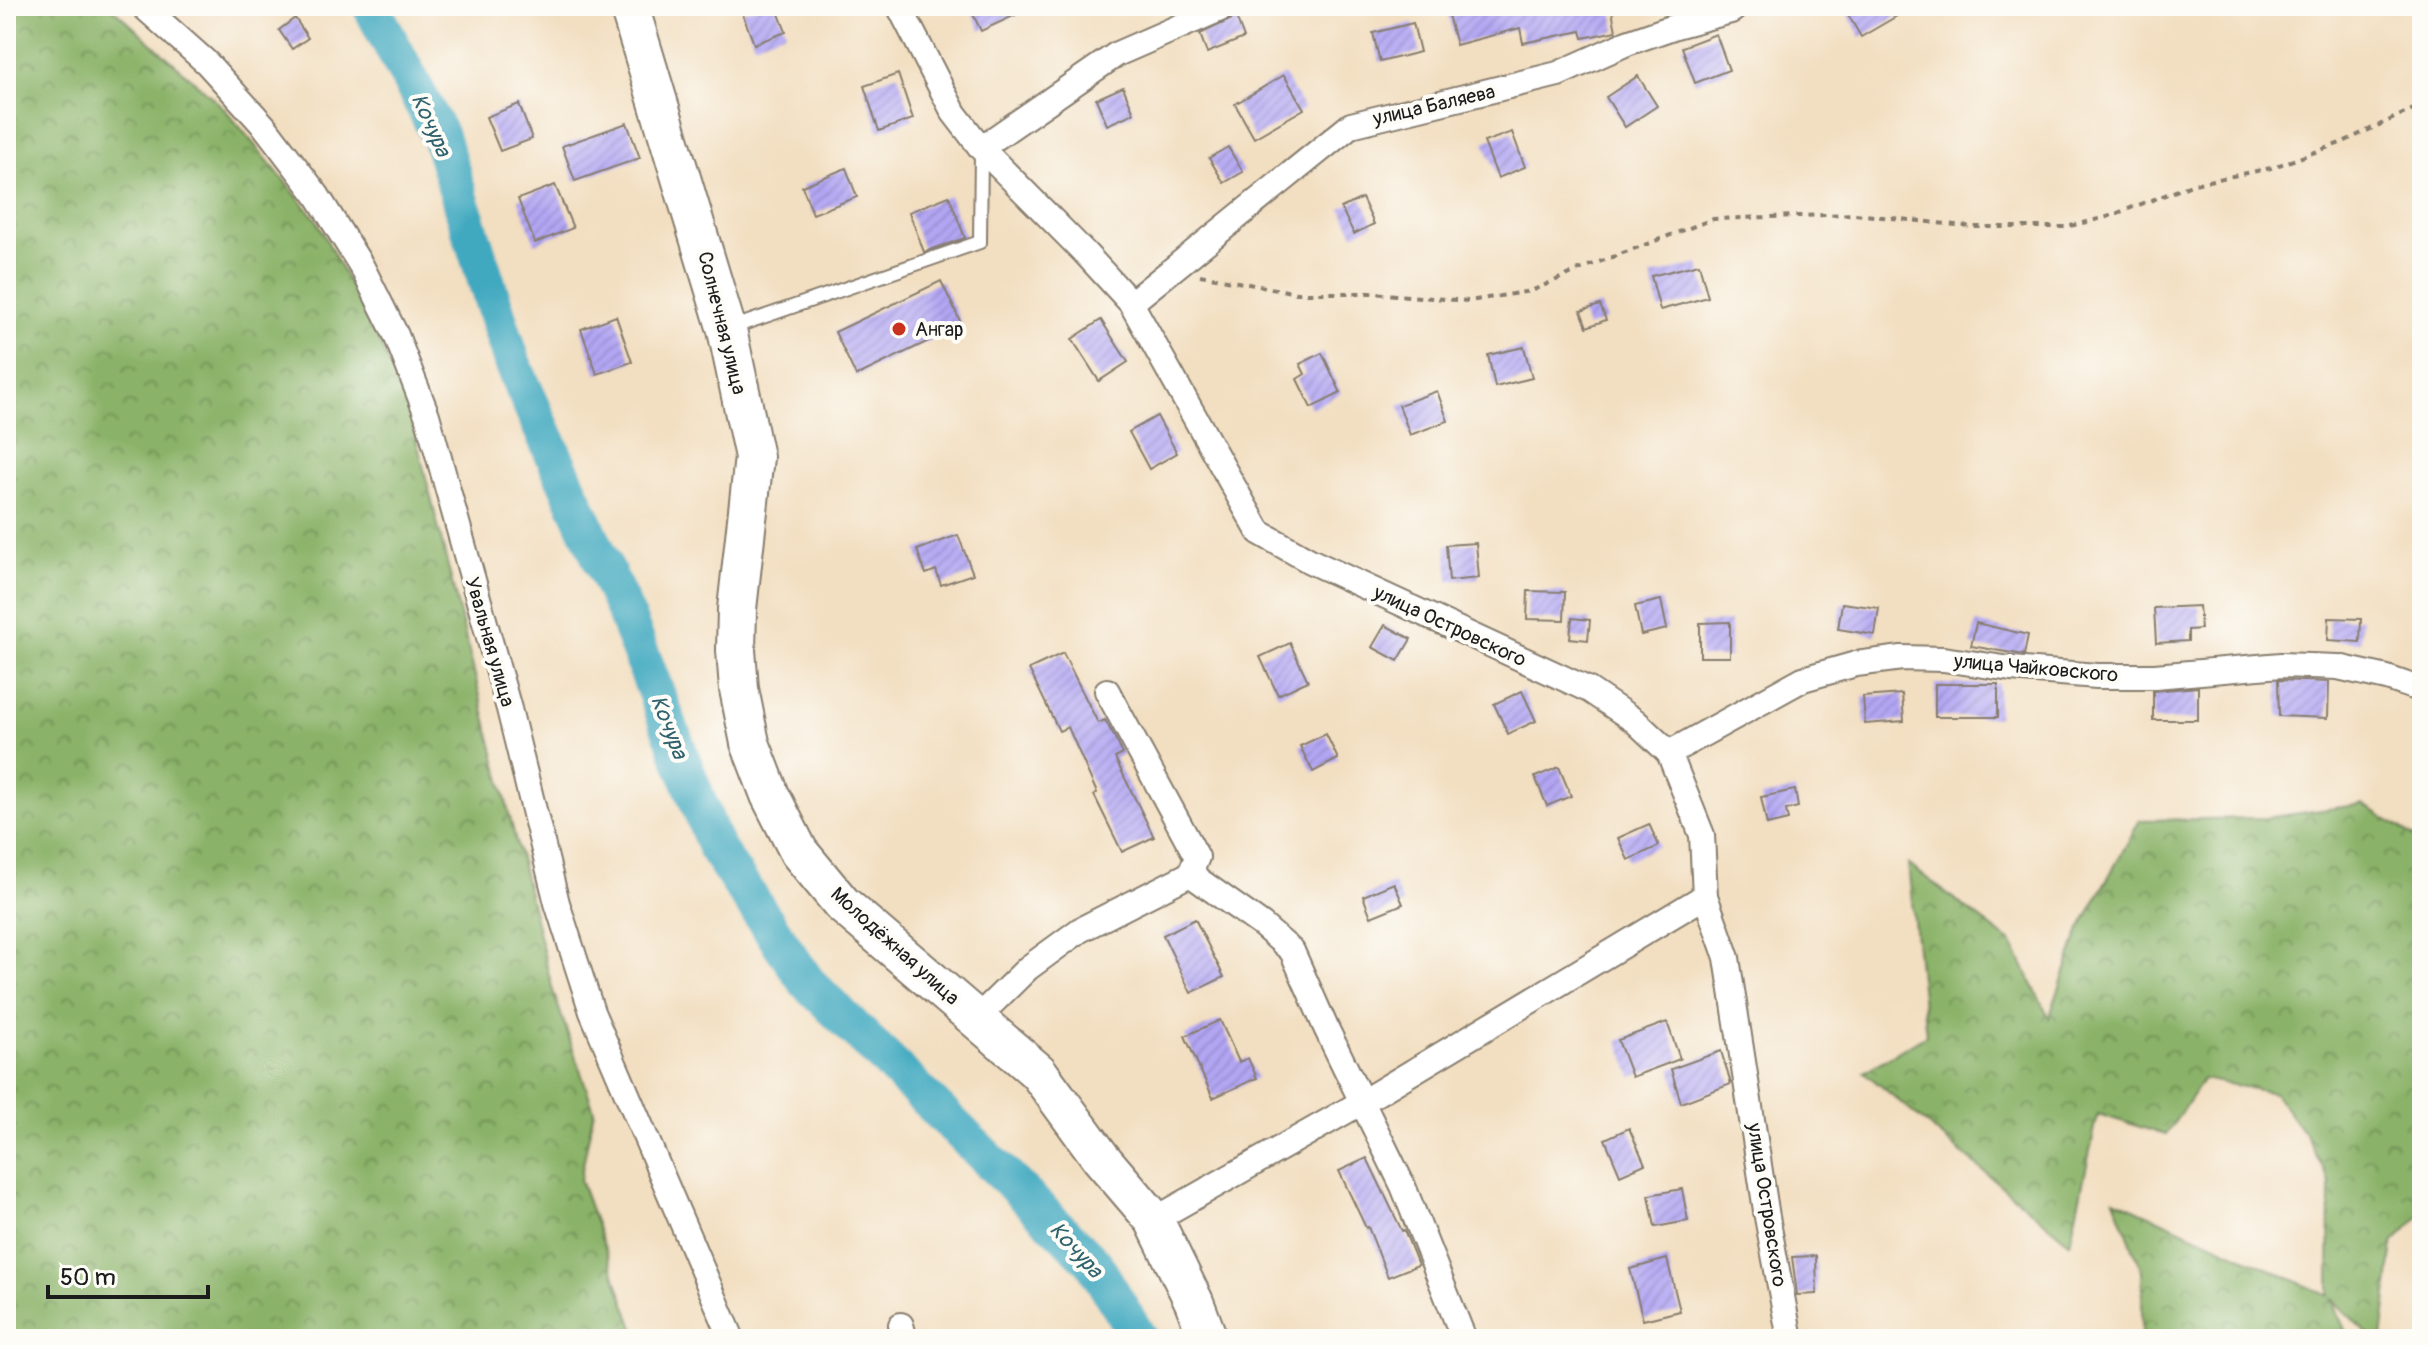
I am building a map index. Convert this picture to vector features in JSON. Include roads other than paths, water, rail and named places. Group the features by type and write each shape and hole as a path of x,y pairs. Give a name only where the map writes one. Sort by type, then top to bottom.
{"main road":[{"name":"Солнечная улица","path":"629,6 727,330 754,457 737,609 736,650"},
{"name":"Молодёжная улица","path":"736,650 739,689 750,743 770,795 799,852 842,904 1038,1072 1101,1158 1154,1220 1194,1302 1208,1339"}],"street":[{"name":"Увальная улица","path":"143,6 207,63 265,127 317,195 362,267 396,335 427,415 509,709 557,903 592,1012 732,1339"},
{"name":"улица Островского","path":"899,6 954,113 981,148 1131,303 1259,532 1310,561 1589,690 1635,721 1669,753 1702,835 1705,896 1727,958 1767,1217 1790,1339"},
{"path":"981,148 1117,54 1227,6"},
{"name":"улица Баляева","path":"1131,303 1351,125 1558,74 1627,43 1731,11 1738,6"},
{"name":"улица Чайковского","path":"1669,753 1803,679 1856,664 1902,658 1943,659 2011,669 2097,676 2155,676 2281,665 2338,667 2422,690"},
{"path":"1107,691 1197,857 1190,874 1262,925 1292,951 1403,1186 1464,1339"},
{"name":"Молодёжная улица","path":"976,1019 1028,968 1080,930 1190,874"},
{"path":"1154,1220 1364,1101 1705,896"}],"lane":[{"path":"727,330 980,242 981,148"}],"waterway":[{"name":"Кочура","path":"371,6 440,136 513,365 626,615 716,848 807,982 1093,1262 1139,1339"}],"place":[{"name":"Ангар","path":"899,329"}]}
